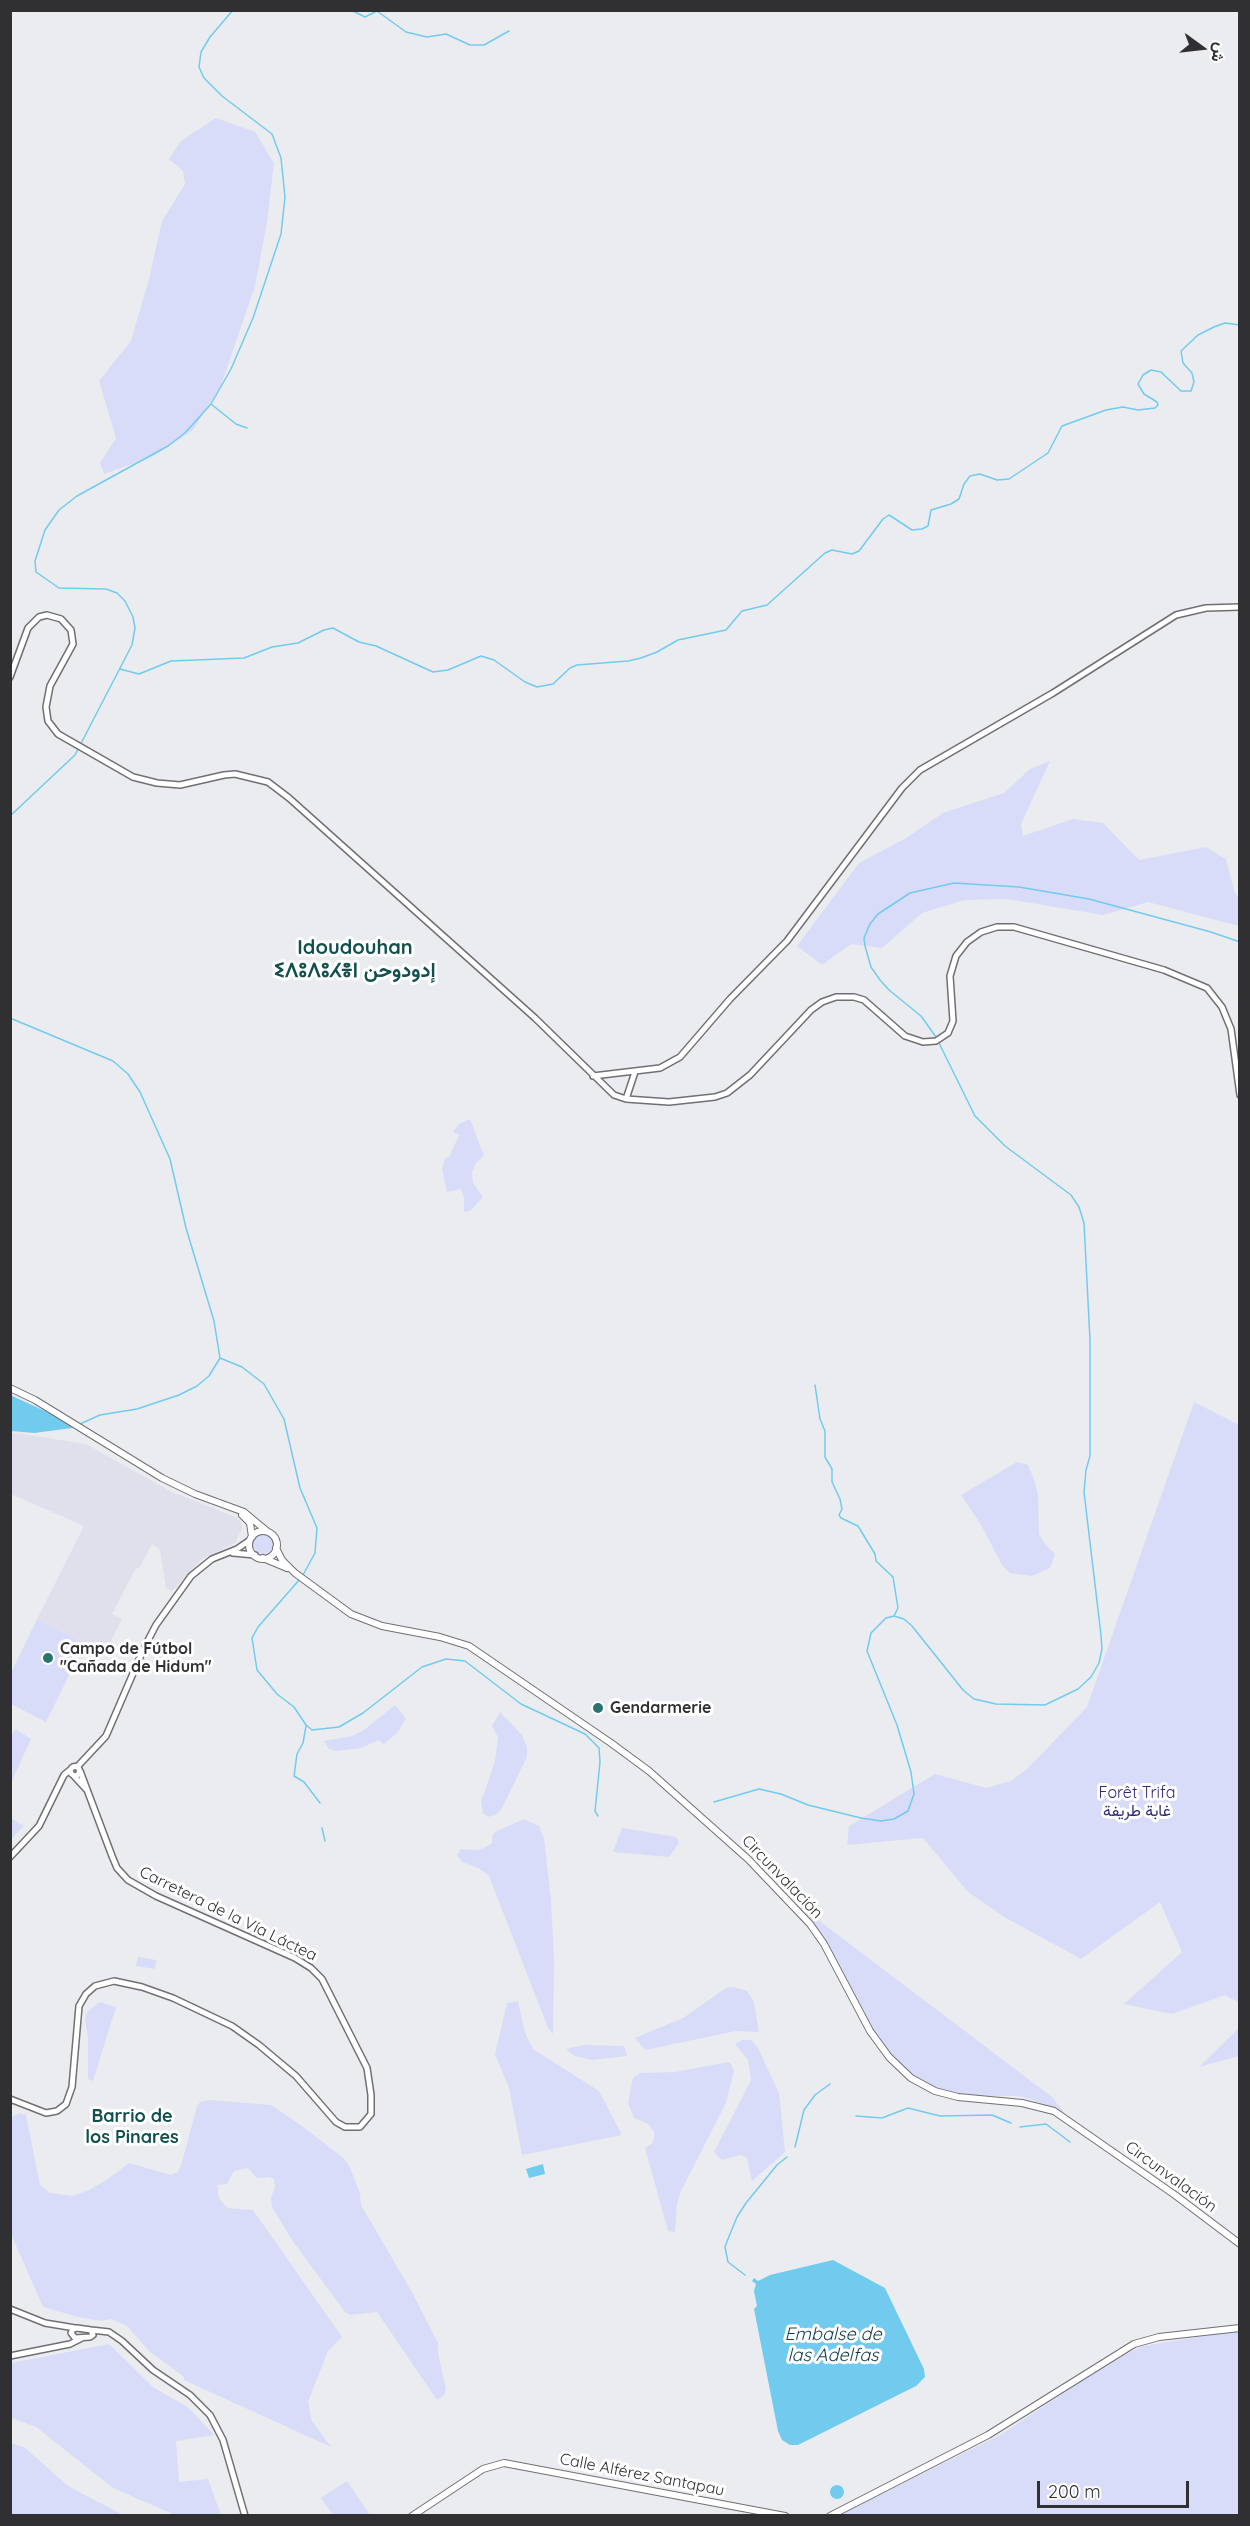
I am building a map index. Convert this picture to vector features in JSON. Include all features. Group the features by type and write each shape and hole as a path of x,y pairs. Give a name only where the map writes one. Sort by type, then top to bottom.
{"main road":[{"path":"10,1388 35,1400 182,1488 251,1517 275,1538 276,1548 284,1565"},
{"path":"232,1508 250,1523 250,1550 255,1555 284,1565"},
{"path":"251,1539 261,1531 268,1532"},
{"path":"263,1558 273,1554 276,1548"},
{"name":"Circunvalación","path":"284,1565 351,1614 370,1623 440,1637 469,1646 649,1771 756,1867 810,1924 824,1944 870,2031 889,2057 911,2079 935,2091 958,2097 1022,2103 1054,2111 1174,2195 1239,2244"},
{"path":"830,2516 988,2435 1134,2344 1159,2337 1237,2329"},
{"name":"Calle Alférez Santapau","path":"412,2516 483,2469 495,2464 507,2463 784,2516"}],"street":[{"path":"592,1076 660,1068 675,1061 686,1051 730,999 787,941 890,803 920,770 1053,693 1176,615 1206,608 1239,607"},
{"path":"10,677 28,628 34,622 47,615 55,616 67,623 74,638 50,686 46,714 52,728 87,752 133,777 157,783 180,785 235,774 268,782 289,798 535,1018 614,1095 626,1099 669,1102 715,1097 727,1093 750,1075 811,1010 822,1002 836,998 854,997 864,1000 905,1036 923,1042 943,1038 954,1021 950,976 956,956 981,932 997,927 1024,928 1164,970 1207,988 1222,1007 1231,1029 1239,1095"},
{"path":"626,1099 635,1072"},
{"path":"10,1857 39,1826 62,1779 78,1769 106,1736 144,1648 170,1605 197,1570 212,1559 228,1553 251,1539"},
{"path":"228,1553 255,1555"},
{"name":"Carretera de la Vía Láctea","path":"10,2099 46,2113 57,2111 66,2104 72,2087 79,2006 86,1994 95,1986 114,1981 174,1998 232,2026 259,2045 300,2080 340,2125 356,2128 366,2122 371,2114 367,2068 322,1979 311,1968 295,1958 156,1896 128,1880 117,1868 78,1769"},
{"name":"Carretera de la Vía Láctea","path":"72,1774 88,1791"},
{"path":"10,2309 38,2321 60,2327 82,2338"},
{"path":"10,2356 74,2343 103,2330 114,2335 153,2370 190,2395 210,2415 223,2440 245,2516"},
{"path":"59,2345 72,2332 92,2333"}],"shaded area":[{"path":"10,1432 86,1444 172,1492 236,1517 242,1523 242,1529 235,1543 202,1559 172,1591 166,1588 160,1550 152,1544 139,1569 136,1568 112,1614 122,1619 105,1653 37,1619 84,1526 11,1494"}],"green space":[{"path":"216,118 255,132 274,163 267,222 255,286 220,388 193,430 152,457 104,474 100,463 116,438 99,381 131,341 149,279 162,221 185,184 183,171 169,159 181,141"},
{"path":"1050,761 1021,824 1023,836 1073,819 1103,823 1139,860 1206,847 1226,859 1235,893 1239,898 1239,926 1148,902 1103,915 1007,899 964,900 922,913 882,948 851,944 822,965 797,946 859,863 906,838 943,813 1004,793 1030,769"},
{"path":"470,1119 484,1156 476,1163 472,1172 473,1183 483,1197 470,1211 464,1212 464,1198 461,1189 447,1192 442,1169 445,1158 449,1157 459,1135 453,1132 459,1124"},
{"name":"Forêt Trifa غابة طريفة","path":"1194,1402 1239,1425 1240,2003 1225,1995 1172,2014 1124,2004 1182,1952 1160,1902 1081,1959 1006,1918 968,1892 923,1838 847,1845 849,1826 935,1774 986,1788 1011,1781 1028,1768 1087,1707"},
{"path":"1017,1462 1028,1465 1038,1496 1039,1534 1055,1554 1050,1568 1032,1576 1010,1573 1002,1565 980,1523 961,1495"},
{"path":"263,1534 270,1537 273,1544 270,1551 263,1554 256,1551 253,1544 256,1537"},
{"name":"Campo de Fútbol \"Cañada de Hidum\"","path":"37,1619 85,1643 46,1722 11,1704 11,1673"},
{"path":"395,1705 406,1719 397,1733 384,1744 378,1740 362,1748 336,1751 329,1749 324,1741 352,1736 364,1730"},
{"path":"500,1712 522,1735 527,1747 527,1757 501,1810 488,1817 483,1813 481,1802 495,1761 498,1737 492,1726"},
{"path":"15,1729 31,1739 11,1783 11,1737"},
{"path":"11,1818 24,1826 11,1839"},
{"path":"524,1819 539,1826 544,1838 551,1900 554,1960 553,2034 548,2028 489,1876 478,1868 462,1862 457,1855 461,1849 478,1850 486,1847 492,1843 493,1834 497,1831"},
{"path":"622,1828 676,1837 679,1843 669,1857 613,1852"},
{"path":"794,1904 1052,2097 1067,2116 1031,2099 1017,2096 968,2096 939,2090 905,2071 879,2041 817,1929"},
{"path":"138,1957 156,1960 155,1969 136,1966"},
{"path":"734,1987 747,1991 754,2002 759,2032 736,2031 645,2050 635,2038 683,2018 726,1988"},
{"path":"518,2001 525,2033 533,2049 599,2091 622,2135 522,2155 509,2088 495,2054 507,2003"},
{"path":"100,2002 116,2007 93,2081 88,2079 88,2037 85,2020 87,2012"},
{"path":"1239,2028 1239,2056 1199,2067"},
{"path":"742,2040 751,2040 758,2048 779,2093 785,2152 752,2181 747,2158 741,2155 722,2160 714,2152 751,2080 748,2060 735,2044"},
{"path":"585,2045 624,2046 627,2056 593,2060 574,2056 566,2049"},
{"path":"728,2062 734,2071 726,2103 681,2191 677,2204 675,2232 668,2231 645,2148 653,2143 655,2133 648,2124 634,2118 628,2103 633,2078 640,2073 675,2072"},
{"path":"209,2100 271,2105 302,2126 349,2165 360,2193 361,2205 413,2294 438,2343 446,2389 444,2395 437,2400 377,2312 350,2315 345,2312 292,2240 272,2207 274,2179 257,2178 248,2168 234,2171 227,2184 217,2185 219,2198 227,2208 253,2210 342,2337 328,2351 308,2402 312,2421 331,2447 184,2380 184,2377 149,2351 127,2326 111,2319 102,2321 78,2317 43,2307 11,2234 11,2117 20,2113 26,2115 40,2185 50,2193 73,2196 108,2179 129,2163 171,2175 178,2172 197,2106 200,2102"},
{"path":"1239,2330 1239,2515 837,2516 1002,2434 1072,2387 1143,2346"},
{"path":"109,2344 153,2387 189,2408 214,2435 176,2441 179,2482 208,2479 221,2515 175,2515 113,2488 36,2427 11,2418 11,2363"},
{"path":"11,2443 24,2447 68,2486 123,2515 11,2515"},
{"path":"347,2481 370,2515 333,2515 321,2498"}],"water":[{"path":"10,1395 80,1427 34,1433 11,1431"},
{"path":"543,2164 545,2174 529,2178 526,2169"},
{"name":"Embalse de las Adelfas","path":"833,2260 885,2288 924,2369 925,2377 916,2386 798,2445 790,2445 782,2440 778,2431 754,2309 757,2306 754,2291 756,2284 752,2281 754,2278 758,2281 770,2275"},
{"path":"837,2485 842,2487 844,2492 842,2497 837,2499 832,2497 830,2492 832,2487"}],"waterway":[{"path":"10,816 75,755 132,645 135,628 133,617 125,601 117,593 106,589 59,588 36,572 35,561 45,530 59,510 77,496 168,446 185,433 211,404 231,369 253,318 281,234 285,197 281,158 272,134 222,96 204,78 199,67 201,52 210,37 233,10"},
{"path":"351,10 365,17 377,11 406,32 427,37 446,34 470,45 484,45 509,31"},
{"path":"120,669 139,674 171,661 244,658 272,647 298,643 333,628 359,642 376,646 433,672 448,670 481,656 494,660 525,682 537,687 553,684 570,668 577,665 641,658 678,640 726,630 742,611 767,605 825,553 832,550 852,554 859,551 883,519 889,515 912,530 928,526 931,510 959,499 964,484 970,476 980,474 997,480 1009,479 1048,453 1062,426 1106,410 1123,407 1138,410 1155,408 1158,405 1157,402 1144,394 1138,384 1143,375 1151,370 1161,372 1181,391 1191,391 1194,382 1192,373 1183,363 1181,351 1198,335 1214,327 1225,323 1240,325"},
{"path":"211,404 236,424 247,428"},
{"path":"936,1037 921,1016 880,980 871,967 865,946 864,938 870,924 878,914 910,893 954,883 1019,887 1089,899 1240,942"},
{"path":"10,1018 113,1061 128,1074 140,1092 170,1159 186,1228 214,1321 220,1358 209,1376 197,1386 179,1395 137,1409 100,1415 80,1424"},
{"path":"714,1802 759,1789 781,1794 808,1805 881,1821 894,1819 908,1811 914,1794 911,1772 897,1725 867,1651 871,1633 886,1618 894,1616 904,1619 963,1690 974,1699 996,1704 1045,1705 1078,1689 1091,1677 1099,1663 1102,1649 1101,1635 1084,1492 1090,1456 1090,1340 1084,1223 1079,1207 1071,1195 1005,1146 975,1116 938,1041"},
{"path":"220,1358 242,1367 264,1384 284,1419 300,1488 317,1528 315,1553 303,1575"},
{"path":"815,1385 820,1419 825,1431 825,1457 832,1469 832,1482 842,1509 839,1515 858,1526 875,1554 876,1561 893,1577 898,1608 894,1616"},
{"path":"300,1579 258,1627 252,1638 257,1670 277,1694 294,1707 312,1730 339,1727 363,1713 422,1667 446,1659 465,1661 521,1704 585,1734 599,1748 600,1762 595,1811 598,1816"},
{"path":"306,1726 303,1743 297,1754 294,1776 304,1782 320,1803"},
{"path":"322,1828 325,1841"},
{"path":"795,2147 804,2110 815,2095 830,2084"},
{"path":"856,2116 882,2118 908,2108 940,2116 992,2115 1011,2123"},
{"path":"1020,2127 1046,2124 1070,2142"},
{"path":"745,2275 728,2262 725,2247 737,2217 746,2203 777,2165 787,2157"}],"place":[{"name":"Campo de Fútbol \"Cañada de Hidum\"","path":"48,1658"},
{"name":"Gendarmerie","path":"598,1708"}],"district":[{"name":"Idoudouhan ⵉⴷⵓⴷⵓⵃⴻⵏ إدودوحن","path":"355,960"},
{"name":"Barrio de los Pinares","path":"132,2127"}]}
